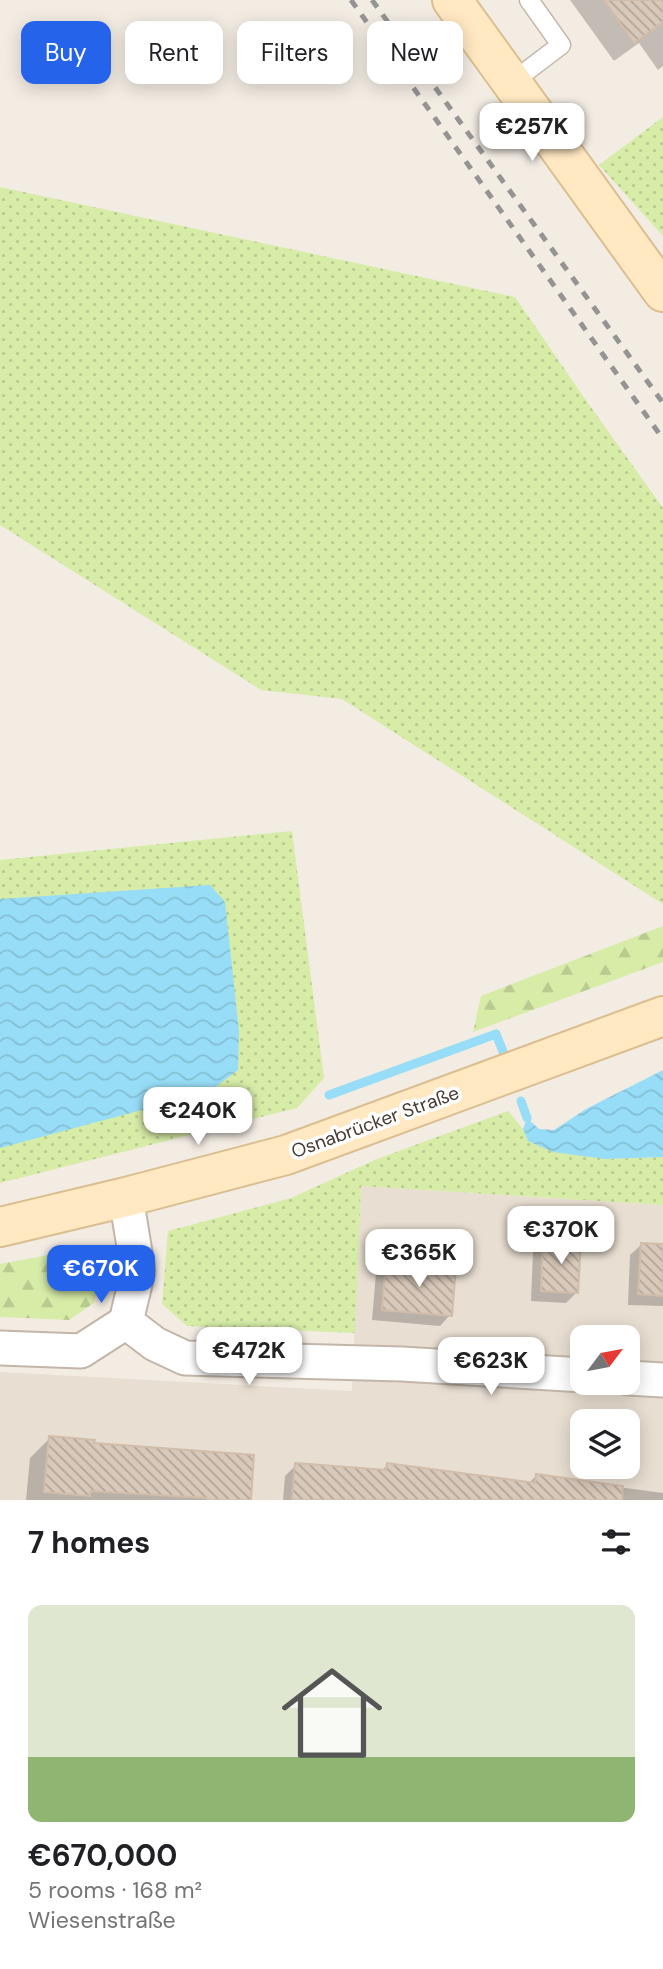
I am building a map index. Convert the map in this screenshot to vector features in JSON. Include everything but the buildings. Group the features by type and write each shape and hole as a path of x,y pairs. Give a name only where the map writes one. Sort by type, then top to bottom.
{"main road":[{"path":"452,0 663,292"},
{"name":"Osnabrücker Straße","path":"0,1227 286,1155 663,1016"}],"street":[{"path":"0,1348 80,1351 125,1322 138,1271 126,1197"},
{"path":"125,1322 155,1344 185,1358 402,1364 570,1374"},
{"path":"640,1379 663,1380"}],"lane":[{"path":"511,83 561,45 529,0"}],"shaded area":[{"path":"361,1186 663,1205 663,1500 0,1500 0,1372 352,1391"}],"green space":[{"path":"663,117 663,236 599,165"},
{"path":"0,187 515,297 663,508 663,904 342,699 261,690 0,525"},
{"path":"292,831 324,1078 297,1108 0,1183 0,860"},
{"path":"663,926 663,962 473,1032 481,996"},
{"path":"508,1111 523,1129 528,1141 605,1159 663,1157 663,1205 361,1186 355,1333 187,1326 162,1304 168,1231 291,1198 377,1159"},
{"path":"92,1247 100,1278 94,1303 69,1320 0,1317 0,1264"}],"water":[{"path":"210,885 225,902 239,1031 238,1070 209,1092 0,1148 0,899"},
{"path":"663,1070 663,1157 605,1159 553,1152 528,1141 523,1129 527,1118 539,1129 554,1130 586,1109"}],"waterway":[{"path":"329,1095 496,1034 504,1054"},
{"path":"521,1101 527,1118"}],"railway":[{"path":"351,0 663,439"},
{"path":"372,0 663,403"}]}
